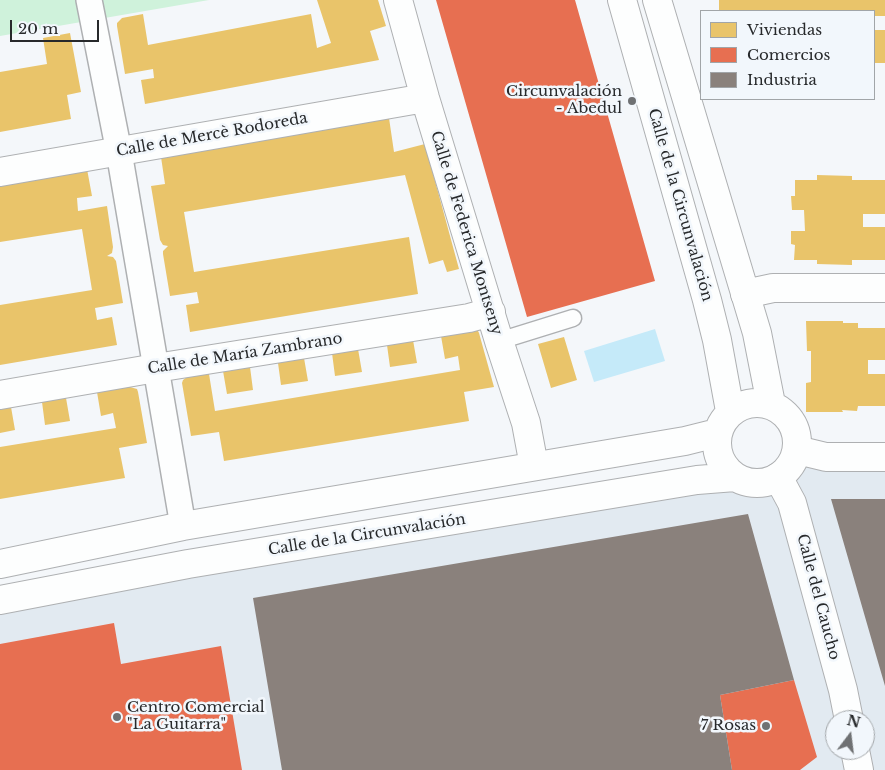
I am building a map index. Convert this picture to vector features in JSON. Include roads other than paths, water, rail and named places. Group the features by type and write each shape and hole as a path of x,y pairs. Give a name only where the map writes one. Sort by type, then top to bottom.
{"street":[{"path":"88,0 119,152 182,526"},
{"name":"Calle de Federica Montseny","path":"398,0 424,98 526,423 534,466"},
{"name":"Calle de la Circunvalación","path":"622,0 717,340 724,422"},
{"path":"657,0 757,333 770,404"},
{"name":"Calle de Mercè Rodoreda","path":"0,172 424,98"},
{"path":"745,294 773,288 885,288"},
{"name":"Calle de María Zambrano","path":"0,395 469,318 491,312"},
{"path":"0,564 182,526 685,441 724,422 748,402 770,404 786,414 796,431 797,450 791,464 778,477 766,482 752,483 735,477 723,465 716,450 724,422"},
{"path":"797,450 826,457 885,457"},
{"name":"Calle de la Circunvalación","path":"0,600 188,564 697,480 735,477"},
{"name":"Calle del Caucho","path":"778,477 792,503 847,710"}],"lane":[{"path":"499,340 573,318"}],"water":[{"path":"655,329 665,361 594,382 584,351"}],"place":[{"name":"Circunvalación - Abedul","path":"632,101"},
{"name":"Centro Comercial \"La Guitarra\"","path":"117,717"},
{"name":"7 Rosas","path":"766,726"}]}
